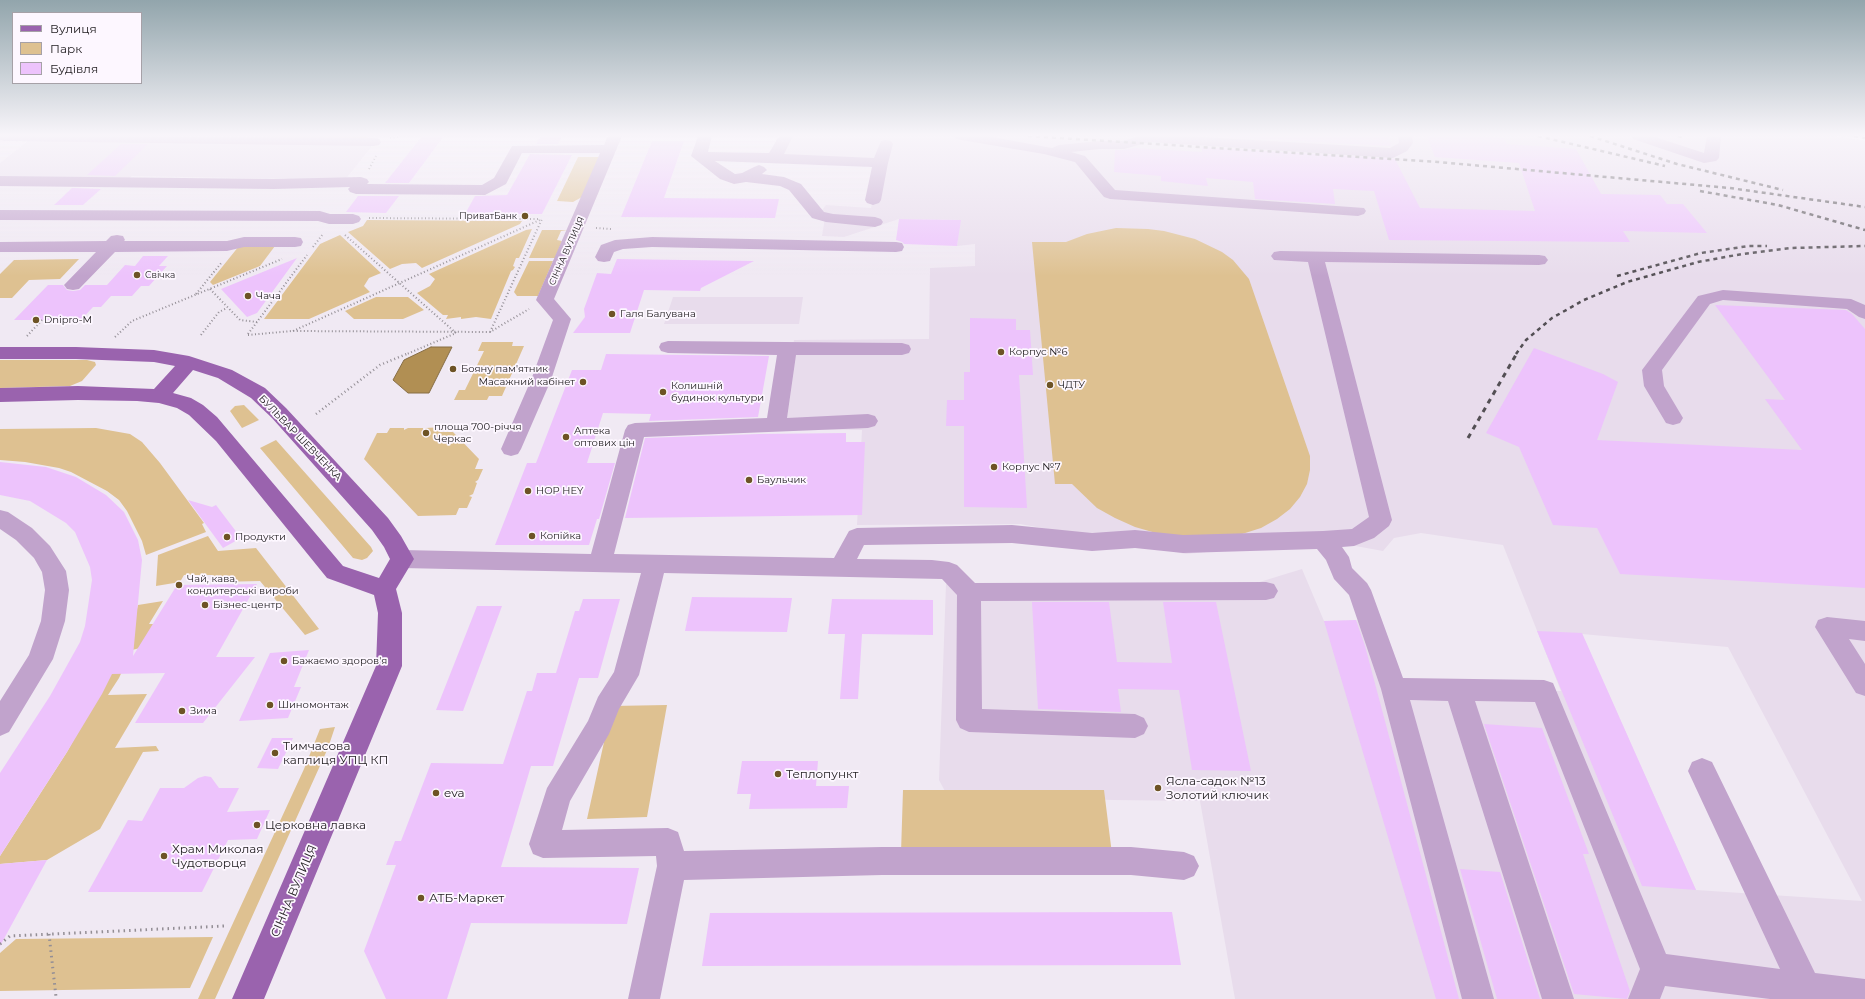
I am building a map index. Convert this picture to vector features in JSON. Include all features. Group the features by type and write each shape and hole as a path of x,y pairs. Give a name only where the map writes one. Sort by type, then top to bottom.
{"main road":[{"name":"БУЛЬВАР ШЕВЧЕНКА","path":"0,353 134,354 189,362 225,374 258,393 269,402 380,524 393,542 402,559"},
{"path":"159,396 189,362"},
{"path":"0,395 106,393 159,396 184,403 196,410 210,422 335,572 384,589 402,559"},
{"name":"СІННА ВУЛИЦЯ","path":"248,999 389,666 390,612 384,589"}],"street":[{"path":"144,183 267,184 485,190 498,183"},
{"name":"СІННА ВУЛИЦЯ","path":"545,300 596,183"},
{"path":"785,183 795,187 818,215 832,220 875,222"},
{"path":"873,200 876,183"},
{"path":"1100,183 1110,194 1358,211"},
{"path":"0,215 320,216 343,219"},
{"path":"73,285 141,216"},
{"path":"0,247 227,246 244,242 297,249"},
{"path":"604,257 607,249 621,244 652,242 896,247"},
{"path":"566,254 604,257 747,258"},
{"path":"1280,256 1539,260"},
{"path":"841,567 858,537 1012,534 1092,542 1135,539 1183,544 1323,540 1354,537 1366,532 1381,520 1315,257"},
{"path":"1673,418 1654,386 1652,370 1704,300 1723,295 1852,304 1865,313"},
{"path":"511,450 541,380 562,319 545,300"},
{"path":"668,347 902,349"},
{"path":"776,425 787,349"},
{"path":"600,562 636,430 868,421"},
{"path":"0,518 27,536 42,552 54,571 58,590 53,621 42,653 26,684 0,724"},
{"path":"1323,540 1337,557 1342,573 1359,590 1371,620 1394,689 1478,999"},
{"path":"402,559 841,567 932,569 949,571 969,592 970,720 1135,726"},
{"path":"644,999 672,866 668,842 543,844 557,797 600,726 607,705 626,675 655,564"},
{"path":"969,592 1266,591"},
{"path":"1865,631 1827,627 1865,685"},
{"path":"1394,689 1544,691 1656,969 1644,999"},
{"path":"1458,690 1558,999"},
{"path":"1702,771 1806,988"},
{"path":"672,866 882,861 1131,861 1184,866"},
{"path":"1656,969 1865,995"}],"path":[{"path":"542,219 372,217 343,219 314,245 248,335 292,331 490,332 545,300"},
{"path":"343,219 344,234 456,333"},
{"path":"292,331 542,219"},
{"path":"490,332 542,219"},
{"path":"196,294 237,244"},
{"path":"115,337 128,323 210,289 297,249 314,245"},
{"path":"210,289 242,322 258,322"},
{"path":"201,335 219,312 228,308"},
{"path":"25,337 42,320"},
{"path":"316,414 380,365 456,333"},
{"path":"0,944 10,936 225,926"},
{"path":"49,934 56,997"}],"shaded area":[{"path":"0,183 125,183 122,185 0,185"},
{"path":"876,183 1865,183 1865,999 1235,999 1200,801 947,795 939,780 946,584 1253,584 1302,569 1324,621 1371,620 1394,689 1561,691 1503,545 1421,533 1394,538 1383,551 1328,541 1186,554 1020,524 857,525 862,430 782,429 794,340 929,339 930,268 975,266 975,244 957,246 960,220 899,219 844,237 822,236 825,217 818,215 826,205 871,208","holes":["1582,634 1728,647 1862,901 1696,890"]},
{"path":"673,297 803,297 799,324 664,324"},
{"path":"431,347 452,347 429,393 408,393 393,380 404,360"}],"green space":[{"path":"566,183 588,183 582,197 573,202 557,201"},
{"path":"367,220 522,221 520,224 422,268 416,263 402,264 390,269 348,232 363,226"},
{"path":"1116,228 1164,231 1195,239 1222,252 1233,260 1249,279 1310,456 1310,470 1307,484 1300,497 1290,509 1277,519 1261,528 1242,534 1200,539 1156,533 1135,527 1097,508 1072,484 1055,484 1032,242 1066,242 1087,234"},
{"path":"532,229 519,258 516,258 513,266 515,267 511,271 491,319 476,317 461,319 461,317 446,319 448,315 443,315 417,293 430,286 435,279 429,274 526,230"},
{"path":"542,230 567,230 561,231 557,240 562,241 555,258 529,258"},
{"path":"340,235 381,273 369,278 364,286 370,292 309,319 264,319 320,244"},
{"path":"239,246 275,246 260,266 213,285 210,282"},
{"path":"79,259 60,279 29,280 12,298 0,298 0,274 14,260"},
{"path":"529,261 553,261 538,296 517,296 514,292"},
{"path":"376,297 408,297 424,310 403,319 354,319 345,311"},
{"path":"482,342 513,342 512,346 524,346 502,396 489,396 487,400 454,400 459,390 465,390 484,351 478,351"},
{"path":"0,360 87,360 95,362 96,365 82,381 70,386 0,388"},
{"path":"244,405 259,420 242,428 230,411 235,406"},
{"path":"442,427 440,432 453,432 479,459 475,469 483,469 478,480 475,482 477,483 473,494 469,496 472,497 467,508 459,508 456,515 418,516 364,459 377,433 387,433 390,428 404,428 404,430 408,428 423,428 423,430 426,428"},
{"path":"96,428 130,434 142,442 160,463 204,523 202,524 206,532 146,555 142,541 127,511 119,500 107,491 71,472 59,468 25,462 0,460 0,429"},
{"path":"276,440 371,547 373,551 367,558 362,560 353,558 260,448"},
{"path":"208,536 218,551 256,548 319,629 305,635 260,581 218,582 212,575 184,575 180,582 156,586 158,555"},
{"path":"163,601 149,624 161,624 148,646 132,650 119,678 108,695 147,694 115,748 156,746 159,751 143,752 100,829 47,860 0,864 0,856 67,752 130,636 138,605"},
{"path":"667,705 647,817 587,819 612,706"},
{"path":"335,727 328,748 215,999 198,999 304,769 320,729"},
{"path":"903,790 1104,790 1112,854 901,853"},
{"path":"213,937 190,988 0,991 0,953 16,939"}],"building":[{"path":"514,183 558,183 542,214 465,214 475,196 507,195"},
{"path":"635,183 669,183 664,198 779,199 775,218 621,217"},
{"path":"1176,183 1207,183 1208,186"},
{"path":"1253,183 1407,183 1420,208 1535,211 1526,183 1595,183 1601,194 1660,195 1667,204 1683,204 1707,233 1623,231 1630,242 1389,240 1374,191 1333,189 1335,204 1255,199"},
{"path":"72,188 101,189 83,205 54,205"},
{"path":"358,196 399,196 386,213 346,212"},
{"path":"899,219 961,220 957,246 904,244 896,240"},
{"path":"143,256 168,256 159,266 167,266 149,286 141,286 132,296 111,296 101,307 93,307 81,320 14,320 48,285 63,285 67,290 73,291 80,290 85,285 107,285 125,265 135,266"},
{"name":"Чача","path":"297,258 257,313 247,317 221,289"},
{"path":"617,259 754,261 701,288 700,291 644,290 630,333 573,333 585,317 584,309 597,273 611,274"},
{"path":"1715,305 1846,310 1852,314 1865,329 1865,588 1620,574 1597,528 1553,525 1519,447 1486,433 1534,348 1603,374 1618,382 1597,440 1802,450 1765,399 1785,400"},
{"path":"970,318 1016,319 1016,330 1030,330 1033,375 1019,375 1027,508 964,507 964,426 946,426 947,400 964,400 964,372 970,372"},
{"path":"606,354 769,356 758,417 649,421 651,414 603,413 587,463 615,463 599,519 597,519 589,545 495,545 527,463 536,463 572,370 601,370"},
{"name":"Баульчик","path":"846,433 846,442 865,442 862,515 625,518 645,438"},
{"path":"0,462 46,467 76,477 106,495 124,512 138,540 142,560 133,656 177,585 257,584 216,657 255,657 203,723 135,723 165,673 112,674 102,694 67,752 0,856 0,773 50,696 80,642 85,626 92,580 90,567 75,532 66,523 30,501 0,495"},
{"path":"188,500 212,507 216,505 241,538 223,548"},
{"path":"692,597 792,598 787,632 685,631"},
{"path":"583,599 620,599 598,678 579,678 553,766 531,766 501,867 639,868 627,924 471,923 447,999 386,999 364,951 396,865 386,865 395,841 401,841 431,763 503,764 527,691 532,691 537,673 556,673 575,611 579,611"},
{"path":"832,599 933,600 933,635 862,634 858,699 840,699 845,634 828,634"},
{"path":"1032,602 1109,602 1117,662 1172,663 1163,602 1216,602 1251,771 1192,770 1179,690 1118,689 1121,712 1038,709"},
{"path":"477,606 502,606 463,711 436,710"},
{"path":"1356,620 1365,646 1459,999 1436,999 1324,621"},
{"path":"1537,631 1582,633 1696,890 1642,886"},
{"path":"309,650 294,687 301,687 288,718 239,721 270,653"},
{"path":"1484,724 1542,728 1589,854 1583,854 1630,991 1627,999 1574,994"},
{"name":"Тимчасова каплиця УПЦ КП","path":"272,738 293,738 278,769 257,768"},
{"name":"Теплопункт","path":"742,761 818,761 816,786 849,786 847,808 749,809 751,794 737,794"},
{"name":"Храм Миколая Чудотворця","path":"205,776 211,777 219,788 239,788 227,812 270,810 257,839 228,840 202,892 88,892 128,820 142,821 160,788 184,788 198,778"},
{"path":"47,860 0,946 0,864"},
{"path":"1460,869 1500,872 1540,999 1497,999"},
{"path":"1172,912 1181,965 702,966 710,913"}],"railway":[{"path":"1670,183 1730,188 1865,207"},
{"path":"1753,183 1783,190"},
{"path":"1700,191 1778,205 1865,230"},
{"path":"1617,276 1701,253 1749,246 1767,246"},
{"path":"1516,354 1526,340 1552,318 1584,300 1627,282 1698,262 1742,254 1791,248 1865,246"},
{"path":"1468,438 1517,353"}],"place":[{"name":"ПриватБанк","path":"525,216"},
{"name":"Свічка","path":"137,275"},
{"name":"Чача","path":"248,296"},
{"name":"Галя Балувана","path":"612,314"},
{"name":"Dnipro-M","path":"36,320"},
{"name":"Корпус №6","path":"1001,352"},
{"name":"Бояну пам'ятник","path":"453,369"},
{"name":"Масажний кабінет","path":"583,382"},
{"name":"ЧДТУ","path":"1050,385"},
{"name":"Колишній будинок культури","path":"663,392"},
{"name":"площа 700-річчя Черкас","path":"426,433"},
{"name":"Аптека оптових цін","path":"566,437"},
{"name":"Корпус №7","path":"994,467"},
{"name":"Баульчик","path":"749,480"},
{"name":"HOP HEY","path":"528,491"},
{"name":"Копійка","path":"532,536"},
{"name":"Продукти","path":"227,537"},
{"name":"Чай, кава, кондитерські вироби","path":"179,585"},
{"name":"Бізнес-центр","path":"205,605"},
{"name":"Бажаємо здоров'я","path":"284,661"},
{"name":"Шиномонтаж","path":"270,705"},
{"name":"Зима","path":"182,711"},
{"name":"Тимчасова каплиця УПЦ КП","path":"275,753"},
{"name":"Теплопункт","path":"778,774"},
{"name":"Ясла-садок №13 Золотий ключик","path":"1158,788"},
{"name":"eva","path":"436,793"},
{"name":"Церковна лавка","path":"257,825"},
{"name":"Храм Миколая Чудотворця","path":"164,856"},
{"name":"АТБ-Маркет","path":"421,898"}]}
